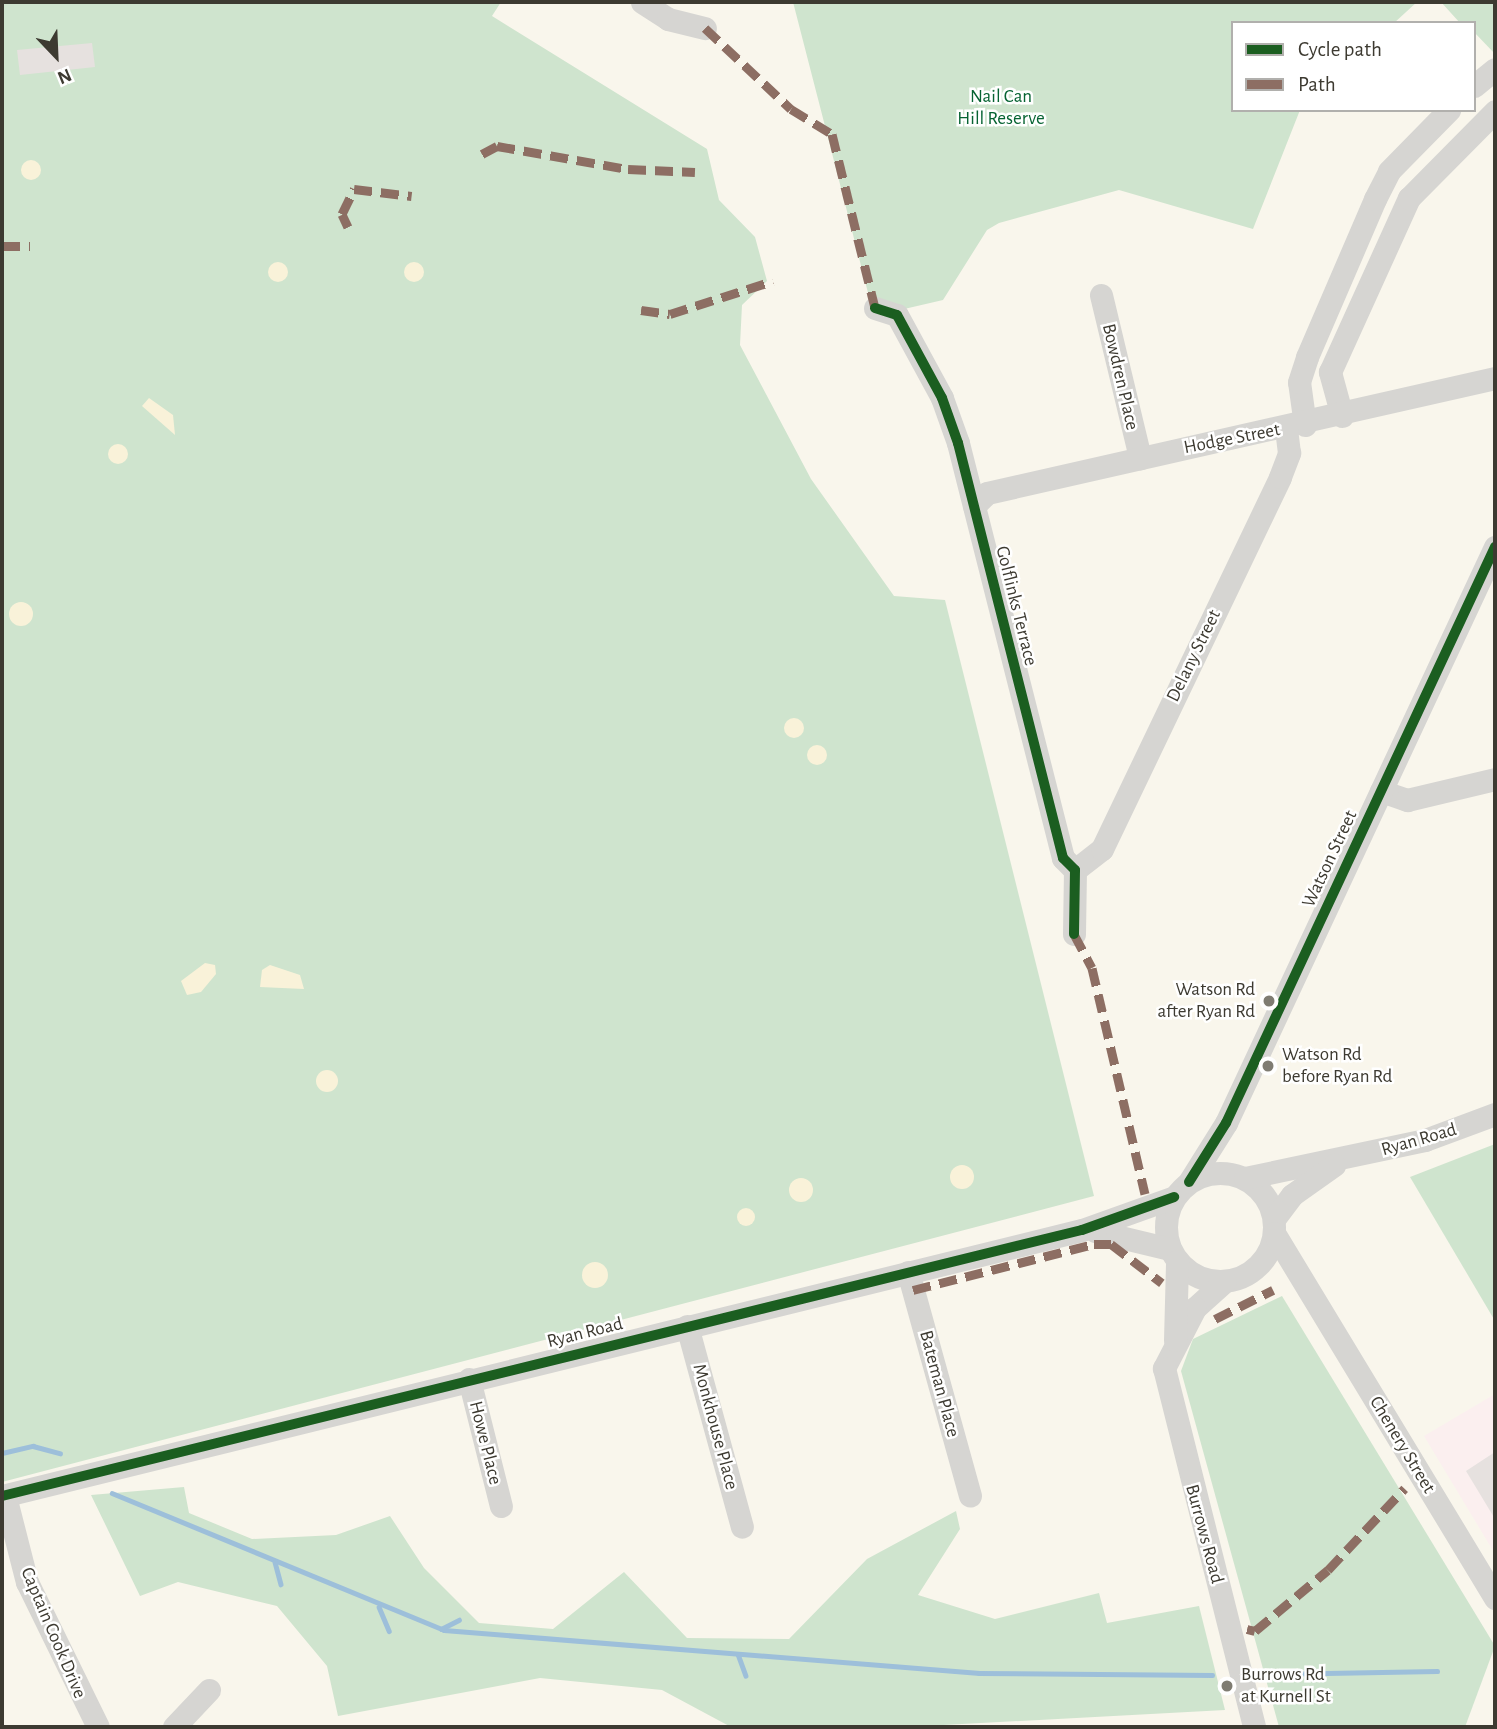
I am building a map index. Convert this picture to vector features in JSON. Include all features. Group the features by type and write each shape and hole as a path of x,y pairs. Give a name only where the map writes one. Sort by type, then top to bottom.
{"street":[{"path":"642,2 668,19 705,28"},
{"path":"1476,84 1495,69"},
{"path":"1342,415 1330,372 1409,198 1495,111"},
{"name":"Delany Street","path":"1075,870 1102,849 1289,453 1300,382 1307,357 1375,199 1389,171 1447,112"},
{"name":"Bowdren Place","path":"1101,295 1140,458"},
{"name":"Golflinks Terrace","path":"875,309 897,315 942,398 974,506 1063,858 1075,870"},
{"name":"Hodge Street","path":"974,506 987,493 1140,458 1295,427 1495,378"},
{"name":"Watson Street","path":"1182,1190 1226,1123 1493,557"},
{"path":"1381,791 1407,800 1495,779"},
{"path":"1074,934 1075,870"},
{"name":"Ryan Road","path":"1236,1176 1342,1160 1495,1114"},
{"name":"Watson Street","path":"1226,1123 1236,1176"},
{"name":"Ryan Road","path":"1274,1226 1292,1195 1342,1160"},
{"path":"1236,1176 1265,1195 1274,1226 1257,1267 1225,1281 1199,1277 1174,1255 1166,1223 1182,1190 1236,1176"},
{"name":"Ryan Road","path":"3,1496 1082,1230 1182,1190"},
{"name":"Chenery Street","path":"1274,1226 1310,1292 1495,1598"},
{"name":"Ryan Road","path":"1082,1230 1143,1237 1174,1255"},
{"name":"Burrows Road","path":"1174,1255 1175,1340"},
{"name":"Chenery Street","path":"1257,1267 1282,1273 1310,1292"},
{"name":"Bateman Place","path":"908,1272 970,1496"},
{"name":"Burrows Road","path":"1225,1281 1195,1308 1175,1340 1164,1368 1166,1386 1254,1727"},
{"name":"Monkhouse Place","path":"687,1326 742,1527"},
{"name":"Howe Place","path":"470,1379 501,1506"},
{"name":"Captain Cook Drive","path":"3,1496 27,1582 98,1727"},
{"path":"174,1727 209,1690"}],"shaded area":[{"path":"1495,1394 1495,1554 1424,1436"}],"green space":[{"path":"2,2 501,2 492,16 707,149 719,200 755,237 767,281 742,305 740,345 811,479 894,596 945,600 1094,1196 2,1482"},
{"name":"Nail Can Hill Reserve","path":"793,2 1417,2 1396,21 1231,21 1231,112 1299,112 1253,229 1119,190 999,223 987,230 943,300 874,316"},
{"path":"1441,2 1495,2 1495,54 1476,34 1476,21 1458,21"},
{"path":"1495,1144 1495,1321 1410,1177"},
{"path":"1282,1296 1495,1646 1465,1727 1279,1727 1181,1371 1193,1339"},
{"path":"184,1487 189,1513 252,1539 336,1535 390,1516 424,1568 479,1623 553,1629 624,1572 687,1638 789,1639 867,1559 956,1511 960,1529 918,1595 995,1619 1099,1593 1107,1623 1199,1606 1225,1710 906,1727 731,1727 662,1690 540,1678 338,1716 327,1666 277,1606 178,1582 140,1596 91,1495"}],"sand":[{"path":"27,160 35,160 41,170 35,180 27,180 21,174 21,166"},
{"path":"278,262 285,265 288,272 285,279 278,282 271,279 268,272 271,265"},
{"path":"414,262 421,265 424,272 421,279 414,282 407,279 404,272 407,265"},
{"path":"149,398 173,415 175,435 142,406"},
{"path":"118,444 125,447 128,454 125,461 118,464 111,461 108,454 111,447"},
{"path":"21,602 30,605 33,614 30,623 21,626 12,623 9,614 12,605"},
{"path":"794,718 801,721 804,728 801,735 794,738 787,735 784,728 787,721"},
{"path":"817,745 824,748 827,755 824,762 817,765 810,762 807,755 810,748"},
{"path":"205,963 215,965 216,974 201,992 187,995 181,981"},
{"path":"270,965 300,975 304,989 260,987 262,970"},
{"path":"327,1070 335,1073 338,1081 335,1089 327,1092 319,1089 316,1081 319,1073"},
{"path":"962,1165 970,1169 974,1177 970,1185 962,1189 954,1185 950,1177 954,1169"},
{"path":"801,1178 810,1181 813,1190 810,1199 801,1202 792,1199 789,1190 792,1181"},
{"path":"746,1208 752,1211 755,1217 752,1223 746,1226 740,1223 737,1217 740,1211"},
{"path":"595,1262 604,1266 608,1275 604,1284 595,1288 586,1284 582,1275 586,1266"}],"building":[{"path":"92,43 95,67 20,75 17,50"},
{"path":"1495,1452 1495,1519 1466,1471"}],"waterway":[{"path":"2,1453 33,1446 60,1453"},
{"path":"112,1493 444,1630 979,1673 1212,1675"},
{"path":"275,1562 281,1584"},
{"path":"379,1607 389,1631"},
{"path":"441,1629 459,1620"},
{"path":"738,1654 746,1676"},
{"path":"1271,1674 1437,1671"}],"marked path":[{"path":"705,28 791,109 832,134 875,308"},
{"path":"482,154 497,146 628,169 695,172"},
{"path":"348,227 342,214 354,189 412,196"},
{"path":"2,246 30,246"},
{"path":"641,310 670,314 773,281"},
{"path":"1074,934 1092,968 1145,1194"},
{"path":"913,1290 1094,1244 1111,1244 1162,1283"},
{"path":"1215,1319 1273,1290"},
{"path":"1247,1629 1255,1631 1328,1570 1405,1488"}],"cycle path":[{"path":"875,308 897,315 942,398 958,443 1063,858 1075,870 1074,934"},
{"path":"1189,1182 1226,1123 1495,547"},
{"path":"2,1496 1082,1230 1174,1197"}],"place":[{"name":"Watson Rd after Ryan Rd","path":"1269,1001"},
{"name":"Watson Rd before Ryan Rd","path":"1268,1066"},
{"name":"Burrows Rd at Kurnell St","path":"1227,1686"}]}
